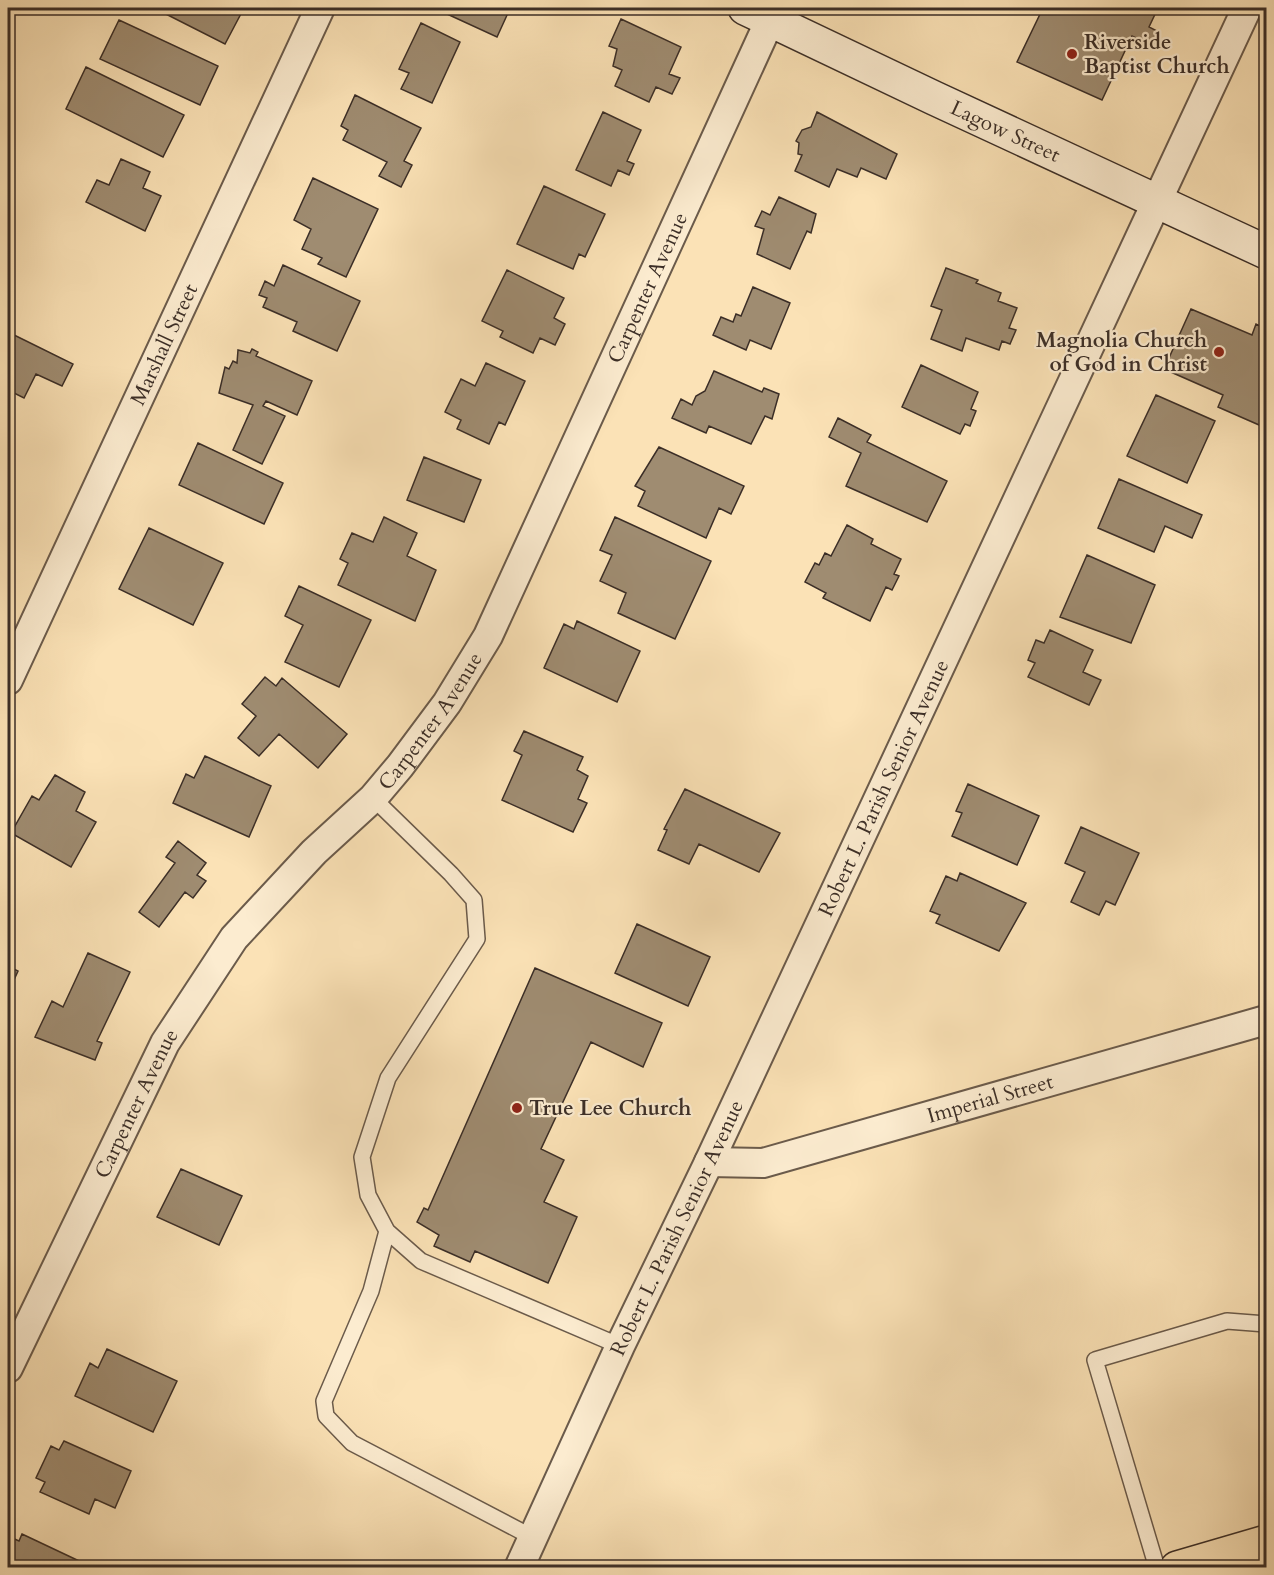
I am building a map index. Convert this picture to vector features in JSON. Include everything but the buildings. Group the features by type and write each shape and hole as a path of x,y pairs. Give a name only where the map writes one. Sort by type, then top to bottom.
{"main road":[{"path":"1177,1568 1266,1542"}],"street":[{"name":"Marshall Street","path":"8,680 320,8"},
{"name":"Robert L. Parish Senior Avenue","path":"519,1568 620,1346 710,1161 1247,8"},
{"name":"Lagow Street","path":"758,14 1266,252"},
{"name":"Carpenter Avenue","path":"8,1368 18,1321 165,1043 234,938 314,852 373,798 400,766 447,703 488,636 758,14"},
{"name":"Imperial Street","path":"710,1161 763,1164 1266,1020"}],"lane":[{"path":"373,798 451,874 474,900 477,939 388,1078 362,1157 368,1195 387,1231 421,1261 620,1346"},
{"path":"387,1231 371,1291 324,1401 326,1416 352,1443 532,1537"},
{"path":"1157,1568 1095,1360 1227,1321 1266,1324"}],"place":[{"name":"Riverside Baptist Church","path":"1072,54"},
{"name":"Magnolia Church of God in Christ","path":"1219,352"},
{"name":"True Lee Church","path":"517,1108"}]}
